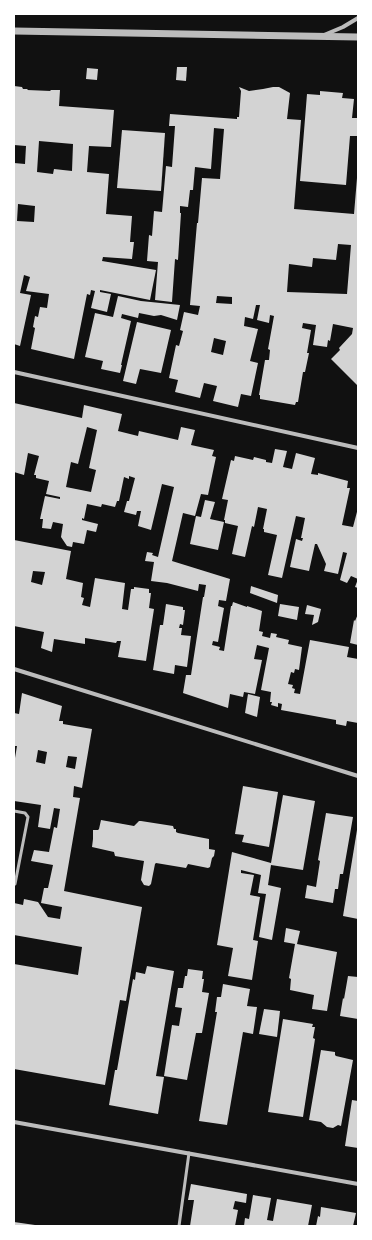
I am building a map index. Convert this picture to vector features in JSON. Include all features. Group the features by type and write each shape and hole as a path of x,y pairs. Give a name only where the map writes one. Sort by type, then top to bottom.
{"street":[{"path":"322,36 343,27 358,18"},
{"path":"14,31 358,37"},
{"path":"14,372 358,448"},
{"path":"14,669 358,776"},
{"path":"14,1122 358,1184"}],"lane":[{"path":"14,811 25,813 28,817 15,884"},
{"path":"179,1226 189,1153"}],"building":[{"path":"177,67 187,67 186,81 176,80"},
{"path":"87,68 98,69 97,80 86,79"},
{"path":"14,86 28,89 27,90 60,90 59,106 114,110 111,147 89,146 87,172 109,174 106,214 132,216 130,242 134,242 132,259 103,257 102,261 156,270 150,300 100,290 100,292 111,294 107,312 91,308 95,291 91,290 90,295 87,294 74,359 31,349 35,328 33,327 35,316 38,317 40,307 47,308 49,294 26,291 30,277 24,275 20,293 31,295 20,346 14,344 14,163 25,164 26,146 14,145","holes":["39,141 73,144 72,171 54,169 53,174 37,172","18,204 35,206 34,222 17,221"]},
{"path":"239,87 249,91 279,87 290,93 287,119 301,120 294,209 354,214 358,178 358,386 331,359 352,334 353,328 333,324 330,341 328,340 327,347 313,345 316,325 303,323 302,328 311,330 307,353 309,353 305,372 303,372 298,402 296,402 295,405 260,399 259,395 265,360 269,360 270,350 268,349 274,316 270,315 269,323 257,320 260,305 256,305 253,319 245,317 244,326 258,329 250,361 258,363 251,396 241,394 238,407 213,401 217,386 204,383 200,398 175,392 178,380 169,378 176,345 179,346 183,331 180,330 184,312 198,315 200,306 190,305 202,178 220,179 224,129 214,128 211,169 195,167 193,190 190,190 188,207 180,206 181,213 178,260 175,259 172,302 155,300 158,262 147,261 149,235 152,236 154,211 162,212 166,166 172,167 175,126 169,126 170,114 237,119 237,117 239,117 241,91","holes":["338,244 351,245 347,294 287,292 289,264 312,267 313,258 336,260","217,296 232,297 232,304 216,303","214,338 226,341 223,355 211,352"]},
{"path":"320,91 343,93 342,98 354,99 352,118 358,118 358,136 350,136 346,185 300,181 307,94 320,95"},
{"path":"122,130 165,133 161,191 117,188"},
{"path":"118,296 141,301 180,305 177,320 161,315 154,316 139,313 138,318 122,314 121,318 131,321 120,373 101,369 103,361 85,357 95,313 113,317"},
{"path":"137,322 171,330 161,373 140,369 136,384 123,381"},
{"path":"14,403 82,418 84,405 122,414 118,431 138,436 139,431 178,440 181,427 195,430 191,445 214,450 212,456 216,457 208,495 201,494 195,516 183,513 172,561 230,579 226,601 219,600 218,606 224,608 218,642 213,641 212,645 220,647 219,650 224,651 231,606 233,602 262,611 259,631 263,632 262,636 270,638 271,633 277,634 276,637 289,640 288,644 302,647 299,670 295,669 294,673 291,672 288,684 293,685 292,688 295,689 294,693 300,694 310,640 349,647 347,657 358,659 358,723 347,721 346,726 336,724 336,720 281,710 282,704 278,703 278,707 271,705 271,692 261,690 269,648 257,645 254,659 262,660 255,694 244,692 243,697 230,694 228,708 183,693 186,675 191,675 206,585 199,584 198,591 167,583 151,581 154,562 145,561 147,552 153,553 152,555 158,557 174,487 162,484 151,530 138,526 141,511 137,511 136,515 124,512 127,501 129,501 135,478 129,476 129,479 124,477 119,501 117,501 115,507 102,504 101,507 87,504 84,519 82,518 82,520 98,524 96,532 87,530 84,544 73,542 72,547 67,546 61,537 63,524 53,522 51,529 42,528 43,519 40,519 45,496 60,499 60,497 46,494 49,481 36,478 36,475 34,475 39,456 28,453 24,475 14,472","holes":["87,427 97,430 89,468 96,470 91,492 66,487 71,462 78,464"]},
{"path":"275,449 287,451 283,467 292,469 296,453 315,458 311,474 318,475 318,473 348,481 347,488 350,488 342,525 353,527 358,508 358,579 351,576 347,583 340,580 347,553 343,552 338,574 324,571 326,564 317,544 315,544 309,571 290,567 296,539 302,541 303,538 301,538 305,518 296,516 282,578 268,575 277,535 264,532 263,529 267,509 258,507 245,557 232,554 238,526 225,523 224,520 228,500 222,499 231,460 234,461 235,456 253,460 254,457 272,463"},
{"path":"205,500 215,502 210,519 224,522 218,550 190,544 196,516 201,517"},
{"path":"14,540 71,551 66,579 83,583 81,597 84,598 82,605 90,607 95,578 125,583 122,609 128,610 131,589 134,589 134,587 149,589 149,593 151,593 149,608 154,609 146,661 118,657 121,641 117,641 116,643 85,638 85,644 54,639 52,652 41,648 44,632 14,626","holes":["33,571 45,572 42,585 31,582"]},
{"path":"358,579 358,588 355,587"},
{"path":"251,586 278,595 277,603 250,593"},
{"path":"166,604 183,607 183,610 185,610 183,625 180,624 179,628 182,628 181,635 191,636 187,667 175,665 174,674 153,670 160,625 163,625"},
{"path":"280,604 299,607 297,620 278,616"},
{"path":"307,605 321,609 318,622 312,625 314,615 305,614"},
{"path":"358,614 358,645 350,643 354,620 355,621"},
{"path":"22,693 62,706 59,721 63,721 63,724 92,729 82,788 74,786 73,797 80,798 64,891 142,907 126,1001 120,1000 105,1085 14,1069 14,964 78,975 82,947 14,935 14,903 23,905 24,899 38,902 48,917 60,919 62,907 41,903 44,888 48,888 53,865 31,861 34,850 49,852 54,827 57,828 60,809 54,808 50,829 38,827 41,805 14,801 14,758 17,746 14,746 14,713 19,714","holes":["38,750 47,752 45,764 36,762","68,756 77,757 75,769 66,767"]},
{"path":"248,694 260,697 257,717 245,713"},
{"path":"243,786 278,792 269,847 242,842 244,835 235,834"},
{"path":"283,795 315,801 303,870 271,865 268,885 281,888 272,940 259,937 266,894 258,893 261,875 241,870 241,873 254,875 250,895 260,897 253,940 258,941 252,980 228,976 233,948 217,945 232,852 271,863"},
{"path":"326,813 353,817 343,874 340,874 338,889 335,889 333,903 305,898 307,885 316,887 320,861 318,860"},
{"path":"101,820 134,826 141,821 173,826 178,833 209,839 209,849 215,850 210,867 208,868 188,864 186,868 156,863 151,884 149,886 144,885 141,880 144,861 115,856 114,852 92,847 93,830 99,829"},
{"path":"357,830 358,831 358,919 343,916"},
{"path":"286,928 300,931 297,944 337,952 327,1011 312,1009 314,995 290,990 291,979 289,978 295,944 284,942"},
{"path":"147,966 174,971 156,1076 164,1077 158,1114 109,1105 115,1070 117,1070 133,979 135,980 136,972 145,974"},
{"path":"188,969 203,971 202,979 204,979 202,992 209,993 202,1033 196,1033 187,1080 164,1076 172,1025 179,1026 182,1008 175,1007 178,988 183,988"},
{"path":"348,976 358,977 358,1019 340,1016"},
{"path":"223,984 250,989 247,1006 257,1007 253,1034 243,1032 227,1125 199,1121 217,1012 215,1012 217,997 221,997"},
{"path":"264,1009 280,1011 277,1037 259,1034"},
{"path":"283,1019 313,1024 312,1027 315,1027 313,1038 315,1039 303,1117 268,1112"},
{"path":"321,1050 335,1052 336,1056 353,1060 341,1126 338,1125 333,1128 327,1127 321,1122 309,1120"},
{"path":"352,1100 358,1101 358,1148 345,1146"},
{"path":"191,1184 247,1194 246,1203 235,1201 233,1209 238,1210 235,1226 190,1226 194,1200 188,1200"},
{"path":"253,1195 271,1198 267,1220 273,1221 277,1199 312,1205 308,1226 244,1226 245,1218 249,1219"},
{"path":"321,1207 356,1213 353,1226 316,1226 318,1216 320,1217"},
{"path":"14,1222 35,1225 35,1226 14,1226"}]}
